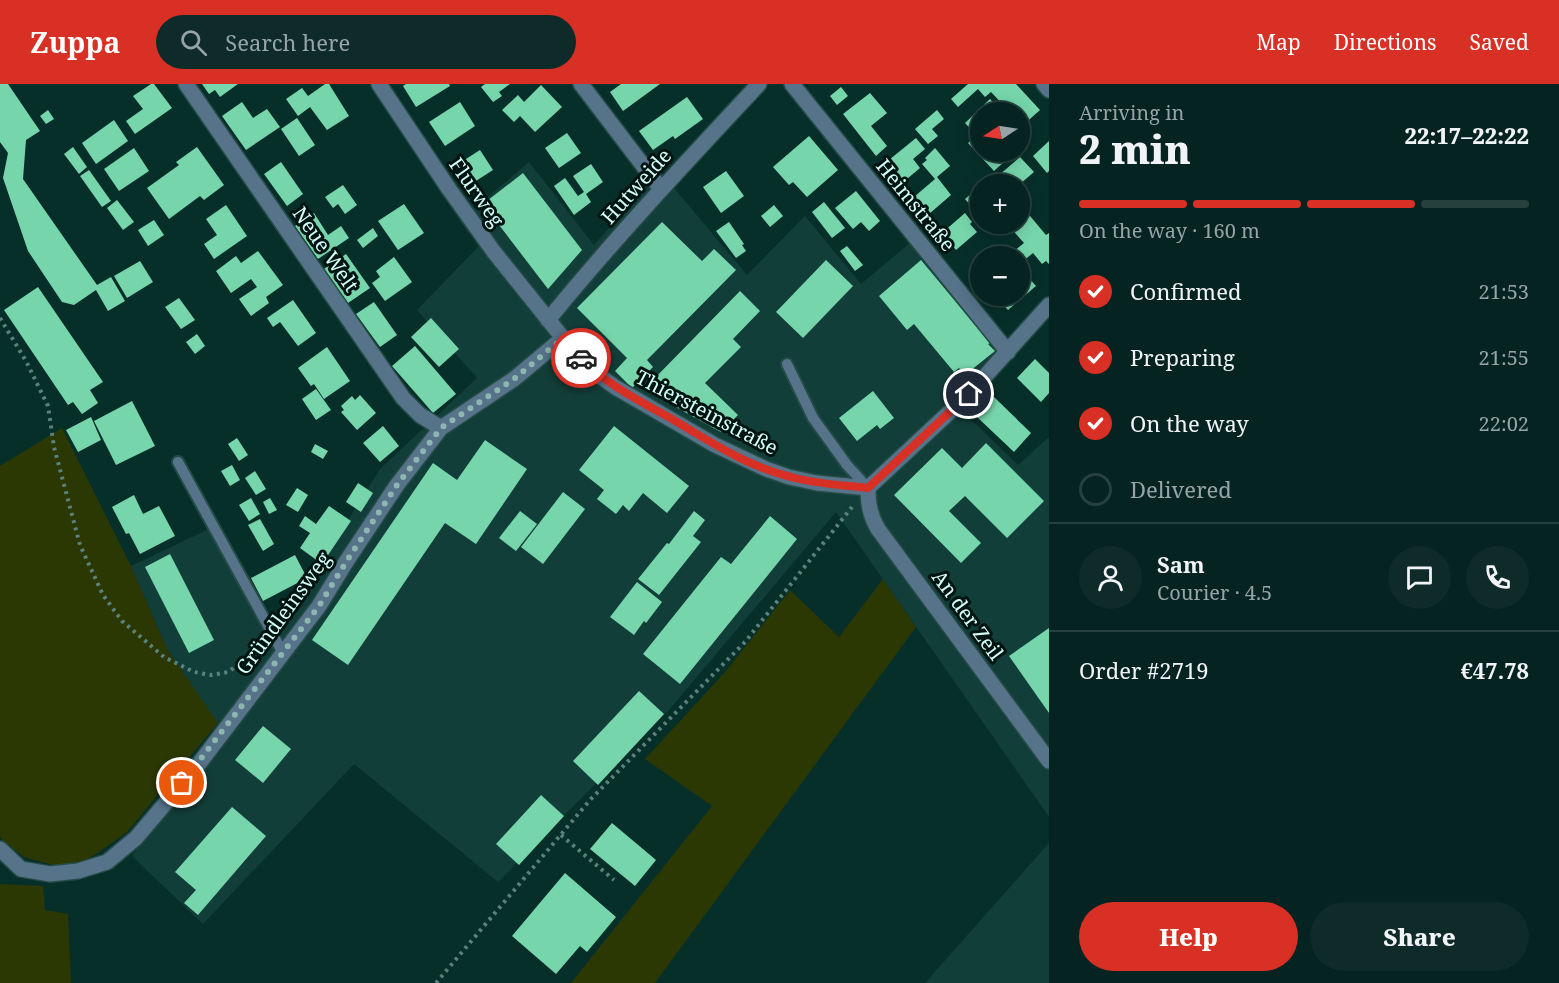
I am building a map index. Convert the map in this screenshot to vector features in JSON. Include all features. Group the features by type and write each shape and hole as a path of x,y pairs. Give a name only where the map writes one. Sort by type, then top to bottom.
{"street":[{"name":"Neue Welt","path":"186,84 403,398 420,415 441,428"},
{"name":"Flurweg","path":"379,84 494,252 548,320"},
{"path":"581,84 661,189"},
{"name":"Hutweide","path":"548,320 661,189 759,84"},
{"name":"Heimstraße","path":"792,84 1008,352"},
{"path":"1044,84 1049,90"},
{"path":"868,488 969,394 1049,305"},
{"name":"Thiersteinstraße","path":"548,320 597,374 615,387 715,445 789,477 817,483 868,488"},
{"name":"Gründleinsweg","path":"0,849 21,869 50,874 78,871 107,862 136,838 198,765 319,606 397,485 441,428 514,379 563,338"},
{"name":"An der Zeil","path":"868,488 868,506 878,529 1049,761"}],"lane":[{"path":"787,364 818,425 847,465 868,488"},
{"path":"178,462 279,657"}],"path":[{"path":"0,318 26,361 48,406 54,447 80,545 102,595 122,621 165,657 194,672 211,675 228,672 242,662 259,657 279,657"},
{"path":"436,983 591,800 745,642 868,488"},
{"path":"561,835 614,880"}],"shaded area":[{"path":"529,162 594,245 659,170 747,275 805,216 861,284 910,243 1000,348 950,399 1018,465 1049,437 1049,817 836,512 669,710 498,882 354,764 203,924 132,856 220,727 167,649 131,566 209,529 273,640 380,469 477,378 417,310 479,246 460,221"},
{"path":"1049,843 1049,983 925,983"}],"green space":[{"path":"62,428 131,566 167,649 218,723 127,832 81,863 53,865 24,857 0,836 0,466"},
{"path":"883,579 916,627 655,983 571,983 712,806 645,759 726,671 790,590 839,637"},
{"path":"0,884 43,886 45,910 68,914 71,983 0,983"}],"building":[{"path":"0,84 8,84 40,131 26,140 23,179 97,285 111,277 125,301 108,311 96,290 74,305 62,302 28,251 3,178 8,153 0,142"},
{"path":"154,84 172,108 135,134 126,121 143,109 133,96"},
{"path":"202,84 238,84 220,97 215,90 209,94"},
{"path":"325,84 329,84 349,116 327,130 310,107 298,116 286,99 302,88 308,96"},
{"path":"406,84 449,84 450,86 416,107 403,86"},
{"path":"485,84 510,84 499,92 502,96 493,102 481,87"},
{"path":"621,84 660,84 623,111 610,92"},
{"path":"968,84 1016,84 1040,110 1030,119 1030,102 1000,102 991,92 985,97 978,89 958,107 951,99"},
{"path":"541,85 562,107 535,132 520,116 514,122 502,110 518,95 524,102"},
{"path":"841,87 848,96 837,105 830,96"},
{"path":"870,93 887,113 871,126 887,146 876,156 843,114"},
{"path":"687,97 703,119 675,139 673,136 653,150 639,131"},
{"path":"242,102 253,118 267,109 280,127 246,150 222,116"},
{"path":"460,102 475,126 445,146 429,122"},
{"path":"48,110 54,119 46,124 40,116"},
{"path":"937,110 944,119 932,129 938,136 928,144 915,129"},
{"path":"297,118 315,145 299,156 281,129"},
{"path":"970,118 970,128 965,123"},
{"path":"114,120 128,141 96,164 82,143"},
{"path":"567,133 581,153 559,168 545,148"},
{"path":"809,136 838,170 807,197 793,182 789,185 773,167"},
{"path":"916,138 925,149 913,159 920,168 901,184 884,164"},
{"path":"1049,141 1049,171 1047,173 1033,156"},
{"path":"73,147 87,167 79,174 64,154"},
{"path":"197,147 224,185 204,200 200,196 169,219 147,188 179,165 176,162"},
{"path":"134,148 149,171 119,191 104,169"},
{"path":"935,148 950,166 937,177 951,195 929,214 914,197 935,179 922,164"},
{"path":"480,150 493,170 468,186 455,166"},
{"path":"281,162 303,194 287,206 264,174"},
{"path":"986,162 1004,162 994,171"},
{"path":"1014,162 1025,162 1034,172 1030,175 1000,174"},
{"path":"591,164 603,182 586,194 591,202 574,215 554,186 565,178 578,196 584,192 573,176"},
{"path":"89,170 111,201 102,207 80,176"},
{"path":"726,171 744,196 721,213 703,187"},
{"path":"523,173 582,250 548,289 483,204"},
{"path":"343,185 357,205 345,214 338,204 333,208 325,197"},
{"path":"856,191 880,221 869,231 861,222 853,229 835,208"},
{"path":"970,195 970,205 965,199"},
{"path":"117,200 134,222 123,230 107,208"},
{"path":"824,202 845,228 832,238 812,212"},
{"path":"404,204 424,233 398,250 378,221"},
{"path":"226,205 247,236 214,259 204,244 217,235 206,219"},
{"path":"774,205 783,216 770,227 761,216"},
{"path":"314,213 328,235 341,226 349,238 318,259 295,226"},
{"path":"965,213 970,219 970,234 975,234 956,250 942,233"},
{"path":"1030,216 1046,235 1049,233 1049,264 1046,261 1042,264 1033,253 1030,255 1030,246 1020,246 1024,243 1016,234 1030,234"},
{"path":"154,220 164,235 148,246 138,230"},
{"path":"662,222 702,261 714,249 736,270 647,360 653,367 632,388 615,371 627,358 577,308"},
{"path":"729,222 744,244 742,245 746,251 736,258 716,231"},
{"path":"373,228 378,236 363,248 357,240"},
{"path":"847,246 863,265 855,271 840,251"},
{"path":"258,251 283,285 266,297 269,303 251,316 239,299 257,287 251,279 231,293 216,271 236,256 241,263"},
{"path":"346,254 370,288 348,303 324,269"},
{"path":"394,257 412,282 385,301 372,283 380,277 376,271"},
{"path":"826,260 853,286 803,338 776,312"},
{"path":"921,260 995,351 965,375 959,368 954,372 914,324 907,330 879,296"},
{"path":"140,261 153,282 127,298 114,276"},
{"path":"1030,279 1036,286 1030,291"},
{"path":"38,287 103,382 90,390 98,403 82,414 73,402 68,405 4,310"},
{"path":"740,291 760,311 733,339 741,347 705,383 738,415 721,432 674,406 651,382"},
{"path":"179,298 195,320 181,329 165,307"},
{"path":"293,300 316,333 298,346 280,322 273,327 267,318"},
{"path":"374,302 397,335 380,347 356,314"},
{"path":"431,318 459,349 439,367 411,337"},
{"path":"197,334 205,346 195,354 186,342"},
{"path":"415,346 456,394 433,413 392,366"},
{"path":"327,347 350,381 324,399 314,384 311,386 298,368"},
{"path":"1035,359 1049,373 1049,393 1041,402 1017,378"},
{"path":"316,389 331,410 316,420 302,399"},
{"path":"873,391 894,418 880,429 877,425 857,441 839,418"},
{"path":"360,395 376,413 357,430 341,412 344,410 341,406 352,396 355,400"},
{"path":"994,397 1031,433 1014,452 976,416"},
{"path":"132,401 155,446 116,465 94,421"},
{"path":"91,417 101,440 78,452 66,430"},
{"path":"383,426 399,446 380,462 363,443"},
{"path":"614,426 689,486 667,513 643,493 629,511 623,505 616,514 597,499 604,490 579,470"},
{"path":"237,438 248,455 239,461 228,444"},
{"path":"485,440 527,469 476,544 445,523 348,665 312,640 433,463 457,480"},
{"path":"986,443 1044,501 1007,538 965,496 949,511 981,543 961,563 894,495 942,448 962,468"},
{"path":"315,444 328,451 323,459 311,452"},
{"path":"232,465 240,480 230,486 221,471"},
{"path":"255,471 266,489 256,495 245,478"},
{"path":"358,483 373,493 361,512 346,502"},
{"path":"297,488 308,495 298,512 286,505"},
{"path":"563,492 585,509 543,564 521,547"},
{"path":"134,495 143,514 159,506 175,536 140,554 112,507"},
{"path":"251,498 260,514 249,521 239,505"},
{"path":"270,498 277,510 269,514 263,502"},
{"path":"329,506 351,521 322,564 300,548 310,533 299,526 305,516 316,524"},
{"path":"520,511 537,524 516,551 499,538"},
{"path":"694,511 705,520 693,536 701,542 659,595 638,579"},
{"path":"770,516 797,539 680,684 643,654 721,557 731,564"},
{"path":"260,519 274,544 263,551 248,525"},
{"path":"170,554 214,640 189,653 145,567"},
{"path":"295,555 307,578 263,601 251,578"},
{"path":"637,582 662,602 634,635 610,617"},
{"path":"1049,628 1049,713 1009,656"},
{"path":"639,691 664,714 598,785 573,761"},
{"path":"263,726 291,749 263,783 235,760"},
{"path":"541,795 564,816 519,865 496,844"},
{"path":"232,807 266,836 198,915 184,903 196,890 175,872"},
{"path":"612,823 656,860 635,886 590,849"},
{"path":"565,873 616,917 587,952 580,946 556,974 512,936"}],"way so far":[{"path":"182,783 319,606 397,485 441,428 514,379 563,338 581,358"}],"route":[{"path":"581,358 615,387 739,457 789,477 817,483 868,488 969,394"}]}
